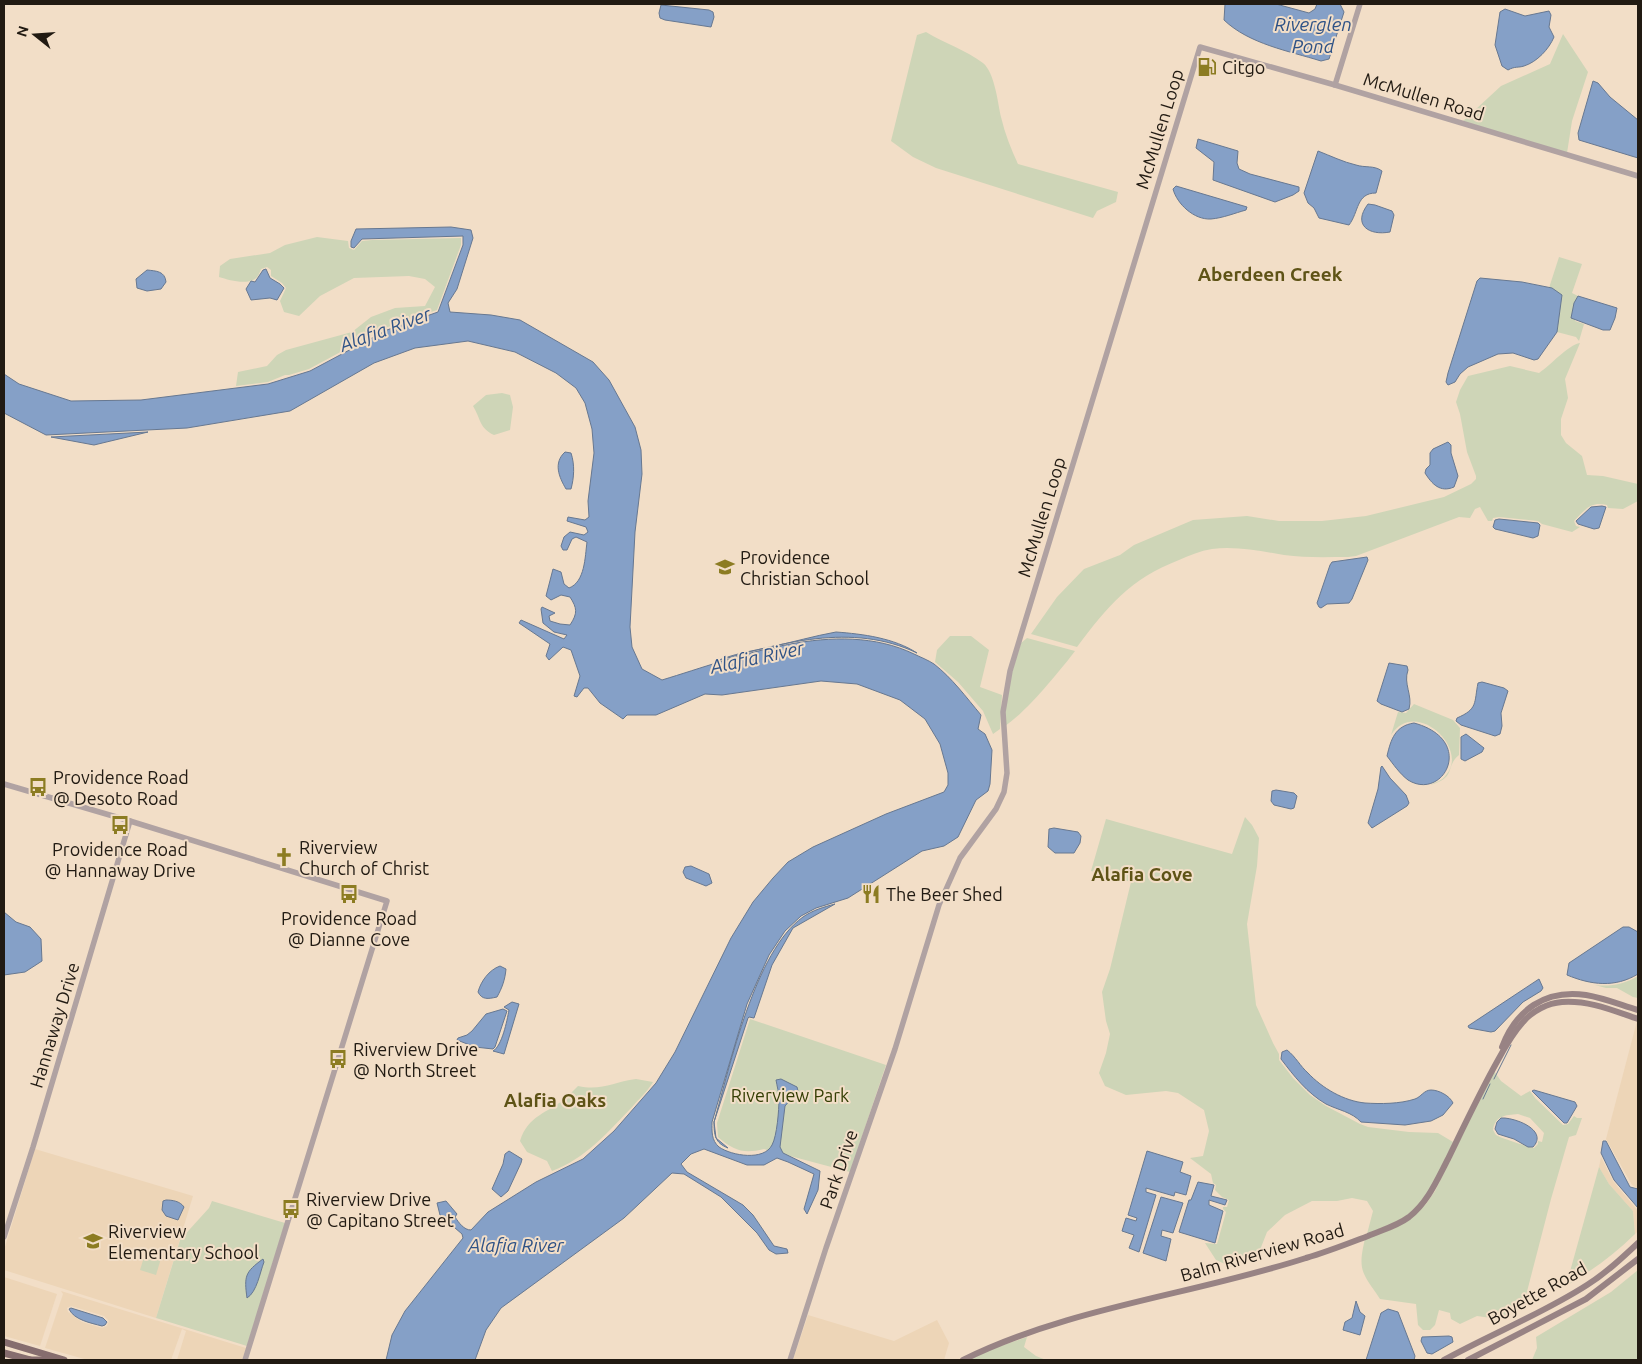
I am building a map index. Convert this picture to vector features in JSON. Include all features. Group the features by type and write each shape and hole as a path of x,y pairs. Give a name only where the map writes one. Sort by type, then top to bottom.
{"main road":[{"name":"Balm Riverview Road","path":"963,1360 988,1348 1047,1326 1281,1266 1330,1251 1408,1217 1433,1189 1513,1024 1529,1008 1559,995 1587,995 1638,1010"},
{"name":"Balm Riverview Road","path":"1490,1074 1512,1035 1523,1021 1550,1004 1561,1002 1590,1004 1638,1019"},
{"name":"Boyette Road","path":"1444,1360 1562,1300 1610,1268 1638,1243"},
{"name":"Boyette Road","path":"1468,1360 1586,1300 1638,1259"},
{"path":"4,1342 64,1360"},
{"path":"4,1353 29,1360 46,1360"}],"street":[{"path":"1335,85 1360,4"},
{"name":"McMullen Road","path":"1200,47 1335,85 1638,176"},
{"name":"McMullen Loop","path":"914,987 947,886 960,858 996,809 1004,792 1007,773 1003,712 1010,671 1200,47"},
{"path":"4,784 387,901 250,1346 252,1349 247,1360"},
{"name":"Hannaway Drive","path":"4,1237 45,1109 130,821"},
{"name":"Park Drive","path":"790,1360 914,987"}],"shaded area":[{"path":"1637,1021 1637,1188 1632,1185 1606,1139"},
{"name":"Riverview Elementary School","path":"35,1149 193,1196 156,1318 4,1270 4,1250"},
{"path":"1601,1157 1613,1181 1638,1211 1638,1231 1635,1234 1633,1211 1609,1184 1599,1167"},
{"path":"4,1277 57,1294 40,1346 4,1336"},
{"path":"61,1291 246,1348 242,1360 177,1360 186,1331 182,1329 171,1360 88,1360 45,1348 63,1294","holes":["71,1306 104,1316 109,1321 107,1326 102,1328 82,1322 68,1312 67,1308"]},
{"path":"808,1315 894,1341 937,1320 949,1343 944,1360 793,1360"}],"green space":[{"path":"926,32 969,54 987,68 995,89 1004,129 1018,164 1118,192 1116,202 1097,211 1093,218 936,168 913,157 891,141 917,35"},
{"path":"1563,34 1588,72 1572,121 1567,153 1463,121 1501,86 1550,64"},
{"path":"317,237 348,241 349,248 354,250 362,241 372,240 461,238 461,245 437,310 385,328 309,369 285,375 268,382 236,386 238,372 267,366 277,355 286,350 352,332 371,317 395,308 425,306 435,287 425,279 409,276 354,278 320,296 299,316 284,312 280,301 286,288 271,276 271,270 267,267 261,269 255,279 247,282 219,277 220,266 230,259 270,253 285,245"},
{"path":"1559,257 1582,264 1572,293 1578,296 1574,303 1575,321 1584,324 1579,341 1576,337 1557,332 1558,319 1552,288 1549,288"},
{"path":"1580,343 1565,379 1568,398 1561,419 1561,435 1566,443 1582,456 1587,475 1603,476 1638,484 1638,501 1623,509 1608,508 1607,505 1601,504 1592,505 1574,521 1576,526 1580,527 1572,532 1542,524 1538,521 1499,517 1488,521 1480,507 1475,509 1470,518 1459,517 1356,556 1348,557 1300,557 1221,548 1208,550 1191,555 1162,568 1133,585 1110,606 1077,647 1031,634 1057,597 1084,569 1120,555 1134,545 1193,520 1247,516 1279,521 1322,521 1366,516 1444,497 1471,484 1476,479 1476,476 1467,452 1456,402 1468,376 1510,366 1539,373 1565,351"},
{"path":"502,393 510,395 513,407 510,430 494,435 483,426 473,406 486,395"},
{"path":"950,636 971,636 989,650 980,687 1002,695 1000,729 993,734 983,711 958,682 935,662 937,650"},
{"path":"1027,638 1075,651 1032,702 1005,726 1005,712 1012,672 1021,643"},
{"path":"1414,704 1453,720 1460,728 1459,755 1452,763 1451,752 1445,740 1425,724 1413,721 1401,725 1391,735 1398,712 1406,713"},
{"path":"1451,766 1444,779 1430,785 1446,775"},
{"path":"1245,817 1259,838 1257,866 1247,924 1256,1005 1279,1054 1279,1060 1310,1095 1360,1124 1368,1127 1409,1132 1438,1133 1453,1142 1439,1172 1422,1201 1401,1219 1367,1234 1373,1211 1367,1201 1352,1198 1337,1201 1312,1201 1285,1215 1267,1232 1258,1255 1232,1267 1216,1260 1205,1243 1217,1244 1226,1212 1223,1207 1227,1207 1229,1200 1222,1197 1215,1190 1216,1185 1213,1183 1211,1174 1190,1158 1203,1156 1209,1131 1204,1110 1178,1093 1166,1091 1126,1095 1105,1086 1099,1073 1110,1034 1102,992 1110,969 1131,882 1091,871 1106,819 1232,854"},
{"path":"1638,976 1638,998 1617,988 1595,985 1617,984"},
{"name":"Riverview Park","path":"750,1019 886,1065 850,1172 764,1149 740,1150 718,1137 717,1123"},
{"path":"1494,1071 1501,1081 1521,1096 1530,1091 1563,1125 1568,1124 1574,1116 1582,1118 1576,1135 1569,1137 1523,1307 1515,1312 1505,1311 1507,1316 1501,1316 1498,1313 1491,1318 1477,1316 1460,1324 1451,1319 1450,1313 1439,1310 1435,1325 1430,1330 1423,1330 1418,1325 1416,1304 1380,1299 1363,1272 1362,1259 1365,1239 1395,1228 1426,1204 1435,1191","holes":["1518,1114 1530,1118 1544,1133 1542,1142 1538,1141 1534,1148 1500,1137 1493,1130 1494,1125 1501,1117"]},
{"path":"636,1079 653,1082 649,1089 606,1134 586,1152 564,1166 552,1171 547,1161 527,1152 520,1141 528,1125 533,1120 566,1098 578,1086 601,1087"},
{"path":"1599,1167 1609,1184 1633,1211 1635,1234 1602,1262 1566,1286"},
{"path":"212,1201 285,1223 247,1346 156,1318 180,1240 209,1208"},
{"path":"146,1251 162,1255 156,1275 140,1270"},
{"path":"1638,1270 1638,1360 1532,1360 1537,1348 1536,1337 1611,1292"},
{"path":"1027,1337 1024,1347 1036,1356 1046,1360 968,1360 989,1350"}],"water":[{"name":"Riverglen Pond","path":"1225,4 1276,4 1309,13 1315,9 1317,4 1340,4 1344,12 1329,59 1321,61 1270,46 1245,35 1224,20"},
{"path":"661,5 709,10 713,12 714,17 711,27 660,18"},
{"path":"1505,9 1525,16 1549,11 1551,15 1549,27 1554,37 1546,50 1538,58 1524,66 1508,70 1502,66 1495,45 1500,12"},
{"path":"1593,81 1598,83 1610,97 1638,120 1638,158 1579,140 1578,133"},
{"path":"1198,139 1238,151 1237,163 1239,169 1250,174 1299,187 1299,191 1275,202 1213,180 1214,162 1196,148"},
{"path":"1318,151 1351,164 1376,168 1382,171 1376,193 1365,196 1361,200 1349,225 1319,218 1314,208 1308,203 1304,193"},
{"path":"1176,186 1247,207 1246,210 1220,218 1205,219 1198,217 1187,210 1178,200 1173,189"},
{"path":"1368,204 1392,211 1394,215 1390,232 1375,232 1365,227 1362,223 1362,218 1363,211"},
{"name":"Alafia River","path":"451,227 471,230 473,238 457,289 448,303 450,312 491,315 520,320 593,362 609,380 635,427 641,450 642,474 635,532 630,627 632,647 642,669 662,680 723,661 788,644 820,640 853,639 884,644 929,661 947,675 981,715 978,729 985,734 992,750 988,791 976,800 958,837 944,846 922,851 848,898 816,908 801,916 785,931 769,955 747,1004 712,1122 713,1138 719,1147 739,1155 755,1155 768,1150 774,1141 777,1123 779,1099 776,1080 781,1079 797,1087 798,1091 785,1106 780,1147 783,1153 820,1171 818,1190 807,1214 804,1209 814,1174 788,1162 777,1158 764,1165 747,1165 704,1149 691,1154 681,1164 687,1172 743,1205 753,1215 774,1246 787,1249 788,1253 776,1254 769,1250 757,1233 721,1197 684,1174 672,1173 624,1218 501,1308 486,1330 475,1360 386,1360 392,1335 405,1311 463,1238 462,1234 440,1215 437,1203 446,1201 457,1214 455,1217 460,1224 466,1229 471,1230 488,1212 536,1182 583,1159 614,1131 656,1083 675,1052 731,938 753,902 788,862 813,847 886,814 944,792 948,785 948,773 940,744 925,719 900,700 857,684 821,681 722,695 705,694 656,715 627,715 623,719 600,703 588,688 584,688 577,697 574,696 580,676 571,650 563,647 549,660 546,656 550,644 519,623 521,620 564,639 567,635 554,632 543,623 541,609 542,607 555,613 549,616 550,621 560,624 570,625 574,617 575,608 570,597 561,595 551,600 546,596 553,569 561,572 564,584 569,588 578,580 585,562 587,542 576,537 572,539 567,550 563,550 561,546 564,537 570,532 584,535 588,532 586,527 567,521 568,517 585,520 589,517 588,501 594,453 592,429 585,403 576,388 556,373 515,352 468,341 415,348 374,363 290,411 187,428 46,435 4,413 4,374 19,384 71,401 141,400 268,384 310,371 387,330 438,312 463,245 463,236 362,239 354,248 351,247 351,241 356,229"},
{"path":"266,269 270,278 284,288 277,300 270,298 251,300 246,289 251,281 255,282 263,270"},
{"path":"147,270 160,272 164,276 166,282 161,289 147,291 137,288 136,279"},
{"path":"1480,278 1522,282 1552,288 1562,295 1557,332 1538,359 1534,360 1513,353 1498,354 1468,367 1455,382 1448,385 1446,382 1448,373 1477,281"},
{"path":"1578,296 1617,308 1610,330 1603,330 1571,318 1574,303"},
{"path":"148,432 94,445 51,437"},
{"path":"1448,442 1451,445 1451,453 1458,476 1454,487 1445,489 1434,484 1425,473 1430,465 1430,453 1433,449"},
{"path":"565,452 571,453 573,462 571,489 566,489 558,470 559,461"},
{"path":"1591,507 1606,507 1599,528 1594,529 1578,524 1576,521"},
{"path":"1495,520 1538,523 1540,525 1538,536 1533,538 1495,529 1493,527"},
{"path":"1367,557 1368,560 1349,603 1327,604 1321,608 1319,607 1317,603 1332,562"},
{"path":"836,632 888,640 917,653 893,644 842,637 784,644"},
{"path":"762,649 739,655 714,662 735,655"},
{"path":"1389,663 1407,666 1410,704 1409,709 1402,712 1377,701"},
{"path":"1482,682 1504,688 1508,691 1501,713 1502,726 1500,734 1495,736 1461,725 1456,721 1457,718 1469,712 1474,705 1478,683"},
{"path":"1414,723 1433,731 1445,742 1449,754 1448,766 1442,776 1433,783 1421,785 1408,780 1399,772 1387,756 1390,744 1398,730"},
{"path":"1466,734 1484,748 1482,752 1465,761 1461,759 1461,737"},
{"path":"1382,766 1406,795 1409,803 1372,828 1368,823 1378,789"},
{"path":"1272,791 1294,793 1297,796 1294,808 1274,805 1271,801"},
{"path":"1054,828 1078,832 1081,836 1080,843 1074,853 1055,853 1048,847 1049,829"},
{"path":"691,866 709,874 712,883 706,886 686,878 683,872 685,867"},
{"path":"835,904 793,928 772,965 754,1018 748,1018 714,1122 746,1011 771,956 786,933 803,917"},
{"path":"4,912 16,922 30,927 41,939 42,961 25,972 4,975"},
{"path":"1623,927 1629,927 1638,932 1638,974 1621,981 1603,984 1567,975 1569,963"},
{"path":"500,966 506,969 499,994 497,997 483,998 478,992 481,984 489,973"},
{"path":"1539,979 1543,988 1541,991 1523,1002 1495,1031 1469,1028 1468,1026"},
{"path":"512,1002 519,1004 504,1054 493,1051 501,1039 509,1010 504,1007"},
{"path":"503,1009 507,1011 493,1049 475,1047 457,1040 472,1031 486,1014"},
{"path":"1287,1050 1320,1084 1349,1100 1365,1103 1397,1103 1415,1099 1426,1091 1431,1090 1444,1094 1453,1103 1443,1115 1431,1121 1405,1125 1361,1122 1349,1113 1319,1100 1307,1089 1281,1059 1282,1052"},
{"path":"1532,1091 1575,1102 1577,1106 1567,1123 1564,1123"},
{"path":"1501,1118 1521,1122 1533,1130 1537,1135 1537,1141 1533,1147 1528,1147 1514,1139 1498,1134 1495,1129 1497,1122"},
{"path":"716,1138 728,1148 720,1144"},
{"path":"1603,1141 1606,1141 1630,1187 1638,1189 1638,1208 1614,1180 1601,1153"},
{"path":"509,1151 522,1159 508,1191 501,1197 492,1189 503,1164 505,1154"},
{"path":"1147,1151 1183,1162 1180,1172 1191,1176 1186,1195 1175,1192 1174,1196 1146,1188 1146,1192 1156,1195 1139,1252 1129,1248 1134,1235 1122,1231 1126,1218 1136,1221 1137,1218 1128,1215"},
{"path":"1198,1182 1214,1185 1211,1196 1227,1200 1225,1205 1209,1200 1209,1205 1223,1211 1215,1243 1179,1232 1189,1200 1191,1200"},
{"path":"1161,1197 1183,1203 1173,1233 1162,1230 1161,1236 1171,1239 1166,1261 1143,1253"},
{"path":"163,1201 178,1202 184,1207 178,1220 166,1216 162,1210"},
{"path":"263,1259 264,1262 256,1287 247,1298 247,1275 252,1267"},
{"path":"1356,1301 1360,1312 1365,1316 1360,1335 1343,1330 1345,1322 1352,1318"},
{"path":"69,1309 103,1318 107,1322 102,1326 83,1320 71,1313"},
{"path":"1388,1309 1398,1312 1415,1356 1414,1360 1366,1360 1381,1313"},
{"path":"1422,1337 1452,1337 1453,1342 1432,1354 1427,1353 1421,1341"}],"waterway":[{"path":"1494,1079 1511,1045"},
{"path":"1483,1099 1490,1084"}],"place":[{"name":"Citgo","path":"1207,67"},
{"name":"Providence Christian School","path":"725,567"},
{"name":"Providence Road @ Desoto Road","path":"38,787"},
{"name":"Providence Road @ Hannaway Drive","path":"120,825"},
{"name":"Riverview Church of Christ","path":"284,857"},
{"name":"Providence Road @ Dianne Cove","path":"349,894"},
{"name":"The Beer Shed","path":"871,894"},
{"name":"Riverview Drive @ North Street","path":"338,1059"},
{"name":"Riverview Drive @ Capitano Street","path":"291,1209"},
{"name":"Riverview Elementary School","path":"93,1241"}],"district":[{"name":"Aberdeen Creek","path":"1270,274"},
{"name":"Alafia Cove","path":"1142,874"},
{"name":"Alafia Oaks","path":"555,1100"}]}
